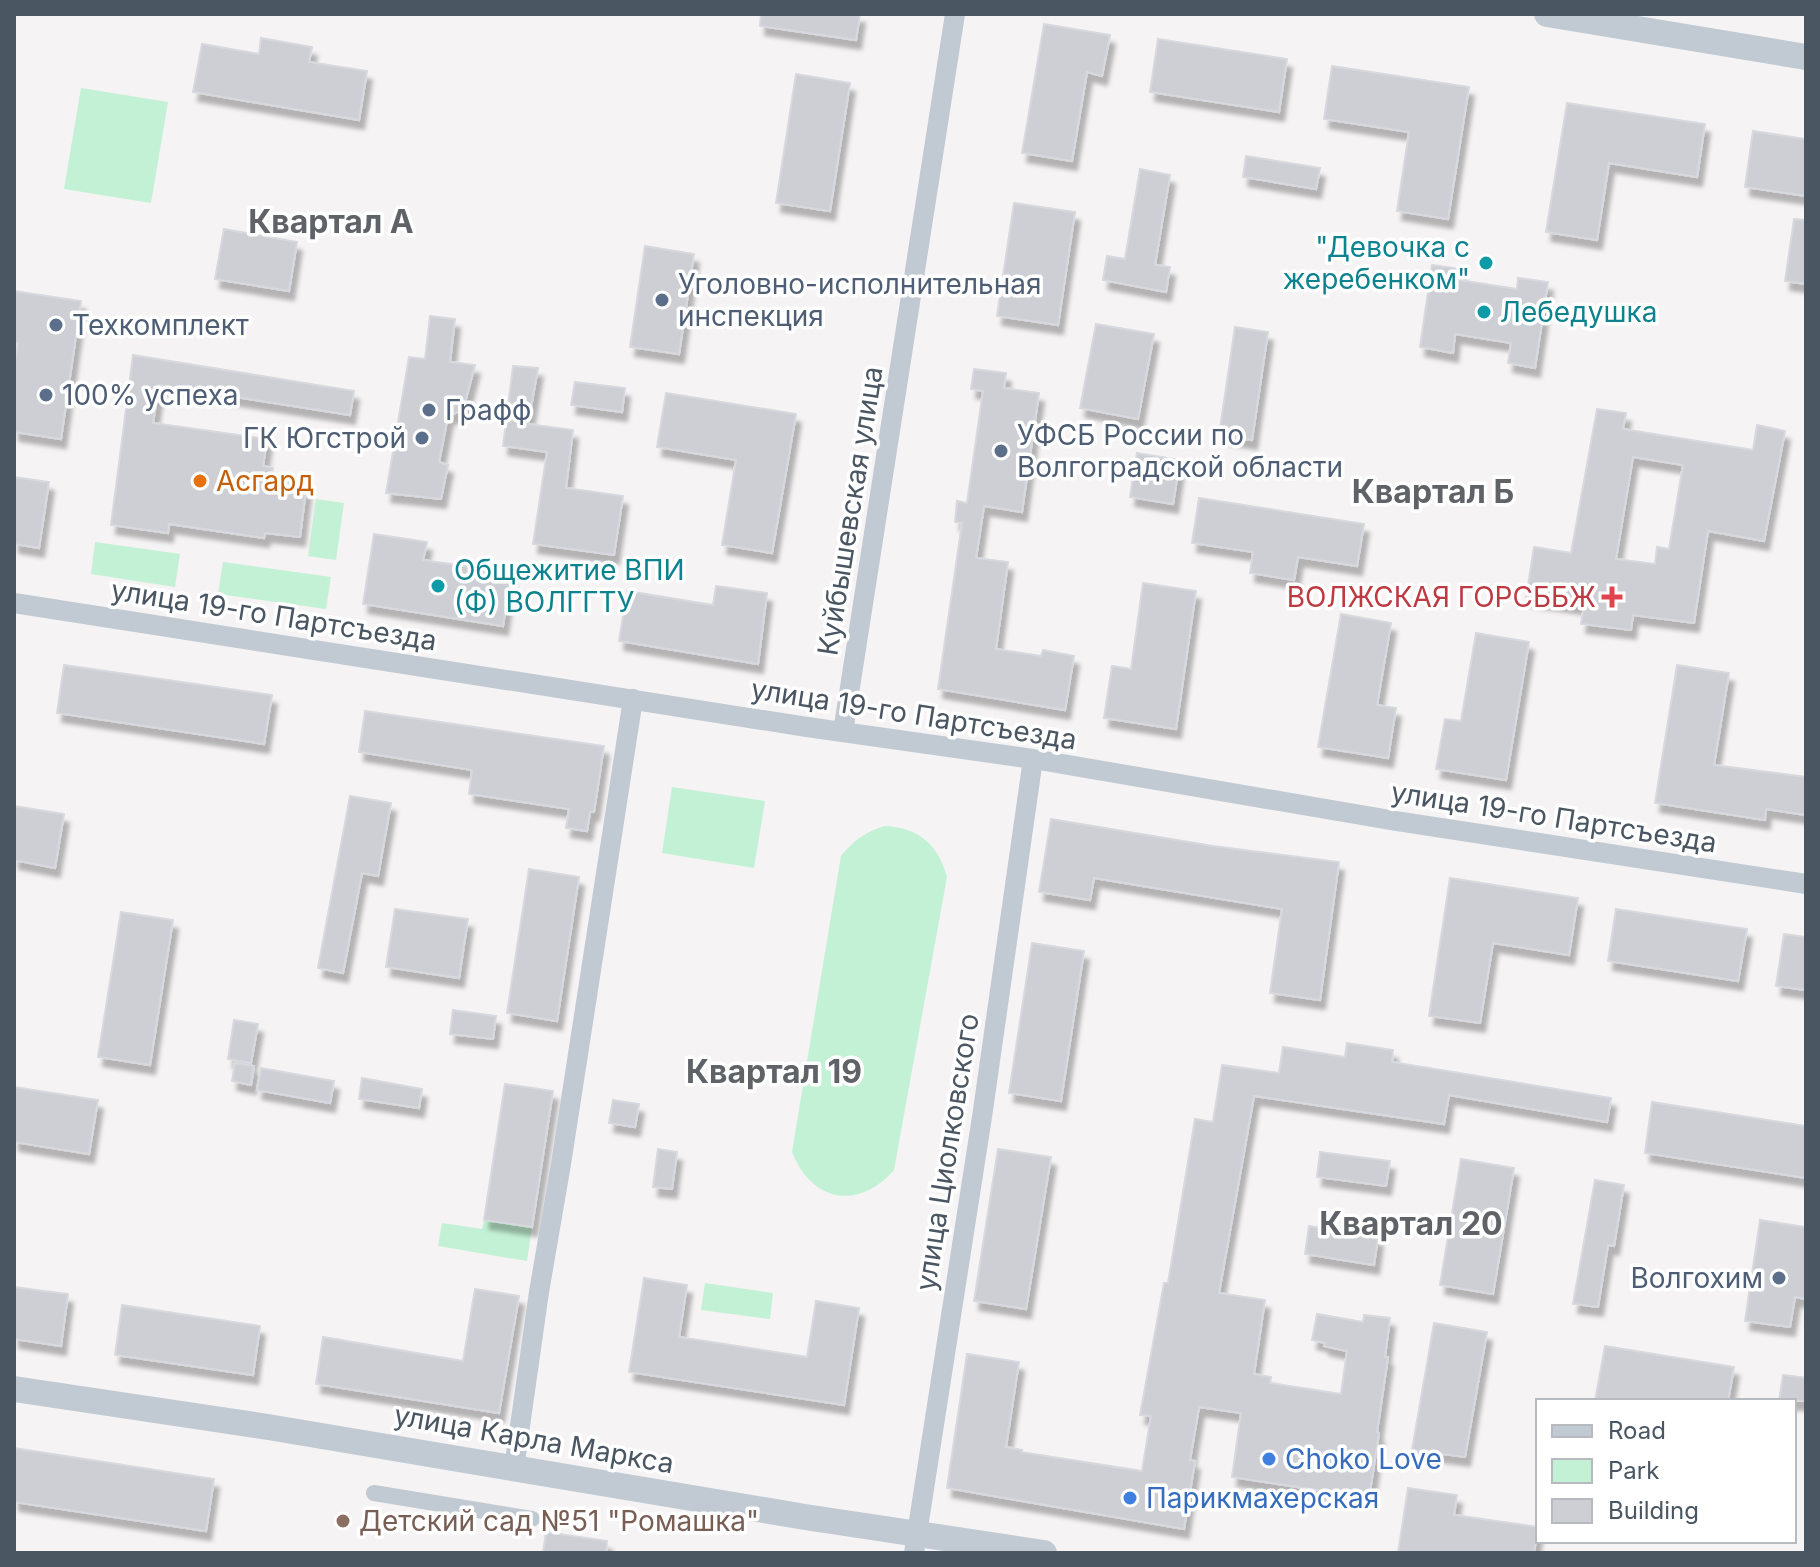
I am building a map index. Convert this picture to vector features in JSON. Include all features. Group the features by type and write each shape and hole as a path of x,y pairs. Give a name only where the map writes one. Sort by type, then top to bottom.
{"street":[{"name":"Куйбышевская улица","path":"843,732 955,14"},
{"path":"1547,14 1806,57"},
{"name":"улица 19-го Партсъезда","path":"14,603 1033,759 1368,816 1806,884"},
{"path":"514,1468 536,1307 633,699"},
{"name":"улица Циолковского","path":"916,1543 1033,759"},
{"name":"улица Карла Маркса","path":"14,1389 805,1517 916,1543 1044,1553"},
{"path":"374,1493 532,1519"}],"green space":[{"path":"81,88 168,102 151,203 64,189"},
{"path":"316,499 344,503 336,560 308,556"},
{"path":"95,542 180,554 175,587 91,574"},
{"path":"223,562 331,577 326,609 218,594"},
{"path":"672,787 765,801 754,868 662,853"},
{"path":"885,826 908,830 925,840 938,855 947,877 894,1170 866,1192 851,1196 837,1195 811,1182 792,1152 841,856 860,837"},
{"path":"484,1220 532,1227 527,1261 438,1246 442,1223 482,1229"},
{"path":"705,1283 773,1293 770,1319 701,1310"}],"building":[{"path":"761,14 860,14 856,40 760,26"},
{"path":"1044,24 1110,35 1102,76 1087,72 1072,161 1022,153"},
{"path":"261,38 312,47 309,62 367,71 359,120 193,92 202,44 259,54"},
{"path":"1158,39 1287,59 1279,112 1150,92"},
{"path":"1332,66 1469,87 1448,219 1397,211 1409,132 1324,119"},
{"path":"796,74 850,83 830,211 776,203"},
{"path":"1567,103 1705,124 1697,177 1609,163 1597,240 1546,232"},
{"path":"1753,131 1806,139 1806,196 1745,187"},
{"path":"1246,156 1320,168 1316,189 1243,177"},
{"path":"1140,169 1170,175 1155,265 1170,267 1166,292 1103,280 1107,256 1125,259"},
{"path":"1014,203 1075,212 1058,325 997,316"},
{"path":"1794,219 1806,220 1806,284 1785,281"},
{"path":"224,229 297,242 289,291 215,279"},
{"path":"645,246 694,254 679,354 630,347"},
{"name":"Лебедушка","path":"1432,265 1461,269 1459,280 1517,289 1518,278 1548,282 1535,368 1508,363 1511,343 1455,334 1453,353 1420,347"},
{"path":"14,291 81,301 61,439 14,432 14,368 18,343 14,342"},
{"path":"430,316 455,319 450,362 475,365 463,410 448,416 439,462 448,465 441,499 386,493 409,357 425,359"},
{"path":"1096,324 1154,334 1138,419 1080,408"},
{"path":"1235,327 1268,332 1252,440 1219,435"},
{"name":"Асгард","path":"133,355 354,391 350,415 159,385 153,423 267,439 263,466 273,468 271,479 297,483 296,488 306,490 300,537 265,533 264,538 169,524 168,533 111,525"},
{"path":"513,366 538,368 528,424 573,430 566,488 623,496 614,555 533,544 547,452 503,446"},
{"path":"974,369 1006,373 1004,388 1039,393 1022,512 984,506 976,558 1008,562 996,649 1041,656 1043,650 1074,656 1065,710 938,689 962,523 955,522 957,501 967,503 983,391 971,389"},
{"path":"575,382 625,388 622,412 571,405"},
{"path":"666,393 796,414 772,553 722,545 736,460 657,447"},
{"path":"1597,409 1626,413 1623,429 1753,450 1757,425 1785,431 1764,541 1708,531 1694,623 1633,615 1631,630 1581,624 1584,606 1526,598 1534,547 1571,553","holes":["1633,457 1683,465 1669,549 1657,547 1655,564 1616,559"]},
{"path":"1137,453 1180,460 1173,504 1130,497"},
{"path":"14,477 49,482 39,548 14,544"},
{"path":"1199,498 1364,524 1357,566 1298,557 1294,580 1250,573 1253,552 1192,543"},
{"name":"Общежитие ВПИ (Ф) ВОЛГГТУ","path":"374,534 427,542 423,560 478,568 479,562 512,567 503,626 363,604"},
{"path":"1143,583 1196,591 1176,729 1104,718 1112,666 1131,669"},
{"path":"716,586 767,593 758,664 619,641 627,591 713,605"},
{"path":"1341,614 1391,623 1377,705 1396,708 1388,758 1318,747"},
{"path":"1476,633 1529,642 1506,780 1436,769 1445,719 1461,721"},
{"path":"64,665 272,695 264,744 57,713"},
{"path":"1677,665 1729,673 1714,765 1806,777 1806,815 1766,809 1765,820 1655,803"},
{"path":"365,711 604,746 594,812 590,812 587,831 566,828 569,809 469,794 472,770 359,752"},
{"path":"350,796 391,803 378,876 362,873 343,973 318,968"},
{"path":"14,806 64,814 55,868 14,860"},
{"path":"1051,819 1213,846 1339,862 1320,1000 1270,993 1282,909 1094,878 1090,900 1039,892"},
{"path":"529,869 579,877 557,1021 507,1013"},
{"path":"1450,878 1578,898 1569,955 1493,943 1480,1023 1429,1016"},
{"path":"395,909 468,919 459,978 386,967"},
{"path":"1616,909 1747,929 1738,981 1608,961"},
{"path":"121,912 173,920 150,1065 98,1057"},
{"path":"1784,934 1806,937 1806,990 1776,986"},
{"path":"1032,943 1084,951 1061,1101 1009,1093"},
{"path":"453,1010 496,1016 493,1039 450,1034"},
{"path":"234,1020 258,1024 251,1063 228,1059"},
{"path":"1347,1043 1393,1050 1392,1062 1611,1098 1607,1122 1449,1095 1444,1124 1254,1096 1219,1293 1265,1300 1254,1374 1271,1377 1270,1383 1341,1394 1347,1351 1312,1340 1317,1314 1363,1322 1364,1315 1390,1318 1385,1357 1388,1357 1369,1498 1232,1477 1241,1413 1199,1407 1190,1460 1195,1461 1184,1529 947,1488 967,1354 1019,1362 1006,1447 1142,1471 1151,1416 1140,1415 1164,1283 1168,1283 1195,1119 1213,1122 1222,1065 1279,1073 1283,1047 1345,1057"},
{"path":"235,1063 254,1066 251,1085 232,1081"},
{"path":"261,1068 334,1081 330,1103 257,1090"},
{"path":"362,1078 422,1089 419,1108 359,1099"},
{"path":"505,1084 553,1091 532,1227 484,1220"},
{"path":"14,1087 98,1100 89,1154 14,1142"},
{"path":"613,1100 639,1104 635,1127 609,1123"},
{"path":"1652,1102 1806,1126 1806,1178 1645,1153"},
{"path":"658,1149 677,1152 672,1189 653,1187"},
{"path":"998,1149 1051,1157 1026,1309 974,1301"},
{"path":"1320,1152 1390,1161 1386,1186 1317,1177"},
{"path":"1461,1159 1514,1168 1493,1294 1440,1285"},
{"path":"1595,1180 1624,1185 1614,1246 1608,1245 1598,1307 1573,1304"},
{"path":"1760,1220 1806,1227 1806,1299 1795,1297 1790,1327 1745,1321"},
{"path":"1309,1226 1378,1237 1374,1265 1305,1254"},
{"path":"644,1278 687,1285 679,1337 807,1357 816,1301 859,1308 844,1405 629,1372"},
{"path":"14,1287 68,1294 61,1346 14,1339"},
{"path":"475,1289 519,1296 499,1413 316,1384 323,1337 463,1361"},
{"path":"122,1305 260,1326 253,1375 115,1355"},
{"path":"1434,1323 1487,1332 1465,1457 1412,1450"},
{"path":"1605,1346 1734,1367 1728,1399 1595,1399"},
{"path":"1783,1375 1806,1378 1806,1401 1779,1399"},
{"path":"14,1448 214,1479 206,1531 14,1502"},
{"path":"1408,1488 1457,1495 1454,1515 1536,1527 1534,1553 1398,1553"},
{"path":"546,1532 607,1541 606,1553 543,1553"}],"place":[{"name":"\"Девочка с жеребенком\"","path":"1486,263"},
{"name":"Уголовно-исполнительная инспекция","path":"662,300"},
{"name":"Лебедушка","path":"1484,312"},
{"name":"Техкомплект","path":"56,325"},
{"name":"100% успеха","path":"46,395"},
{"name":"Графф","path":"429,410"},
{"name":"ГК Югстрой","path":"422,438"},
{"name":"УФСБ России по Волгоградской области","path":"1001,451"},
{"name":"Асгард","path":"200,481"},
{"name":"Общежитие ВПИ (Ф) ВОЛГГТУ","path":"438,586"},
{"name":"ВОЛЖСКАЯ ГОРСББЖ","path":"1612,597"},
{"name":"Волгохим","path":"1779,1278"},
{"name":"Choko Love","path":"1269,1459"},
{"name":"Парикмахерская","path":"1130,1498"},
{"name":"Детский сад №51 \"Ромашка\"","path":"343,1521"}],"district":[{"name":"Квартал А","path":"331,222"},
{"name":"Квартал Б","path":"1433,492"},
{"name":"Квартал 19","path":"774,1072"},
{"name":"Квартал 20","path":"1411,1224"}]}
